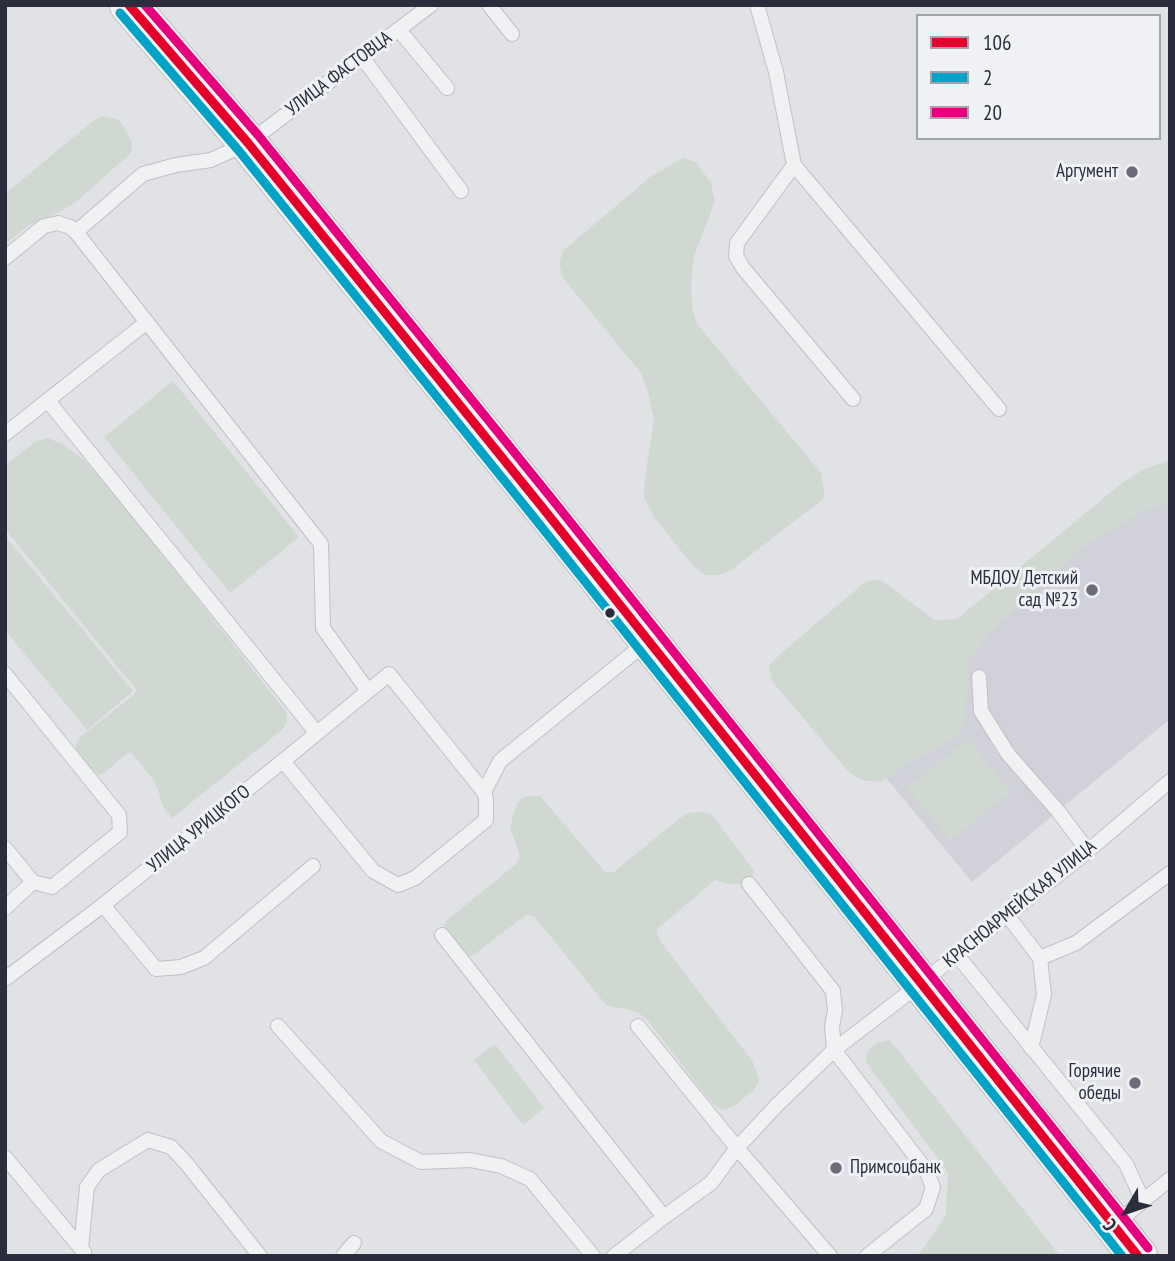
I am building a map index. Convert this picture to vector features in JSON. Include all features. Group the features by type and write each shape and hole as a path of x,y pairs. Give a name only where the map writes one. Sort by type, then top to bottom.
{"main road":[{"path":"129,5 248,143 533,496 1138,1256"}],"lane":[{"name":"УЛИЦА ФАСТОВЦА","path":"76,232 143,174 176,165 211,160 248,143 398,30 413,11 431,5"},
{"path":"489,5 512,34"},
{"path":"757,5 776,72 794,165 999,409"},
{"path":"398,30 447,88"},
{"path":"362,57 461,191"},
{"path":"794,165 737,243 736,256 743,268 853,398"},
{"path":"5,258 44,226 58,223 76,232 321,544 323,628 368,691"},
{"path":"5,434 147,322"},
{"path":"48,401 316,732"},
{"path":"283,761 373,871 398,884 415,878 486,820 484,792 500,761 648,641"},
{"path":"5,674 119,815 120,832 52,887 33,882 5,848"},
{"name":"УЛИЦА УРИЦКОГО","path":"5,979 103,905 388,674 484,792"},
{"path":"979,677 981,711 994,733 1008,754 1058,811 1088,851"},
{"name":"КРАСНОАРМЕЙСКАЯ УЛИЦА","path":"618,1253 711,1183 737,1148 834,1050 1088,851 1170,781"},
{"path":"103,905 156,970 181,967 204,958 313,866"},
{"path":"1040,958 1076,943 1170,873"},
{"path":"5,908 33,882"},
{"path":"749,884 834,991 834,1050 926,1170 933,1187 926,1209 867,1256"},
{"path":"1007,915 1040,958 1044,995 1031,1048"},
{"path":"442,935 664,1217"},
{"path":"957,955 1126,1164 1143,1201"},
{"path":"278,1026 381,1141 421,1162 470,1160 501,1166 530,1179 593,1256"},
{"path":"638,1026 737,1148 830,1256"},
{"path":"84,1252 87,1187 99,1170 148,1140 171,1147 260,1256"},
{"path":"5,1157 84,1252"},
{"path":"1114,1225 1170,1179"},
{"path":"343,1256 354,1243"}],"shaded area":[{"path":"103,116 117,119 123,125 132,143 131,153 77,201 28,226 5,244 5,194 92,122"},
{"path":"683,158 696,162 711,183 715,201 693,259 691,288 697,324 821,473 824,490 823,499 730,571 718,575 705,575 694,567 654,517 644,497 654,419 641,373 563,278 559,264 563,251 650,177"},
{"path":"173,381 299,537 230,593 104,437"},
{"path":"48,438 62,444 84,460 117,497 287,713 287,722 282,730 172,818 164,808 155,782 132,753 127,753 98,775 76,749 77,741 83,735 135,694 136,689 5,529 5,466 36,441"},
{"path":"1170,460 1170,501 1144,511 1086,545 995,628 969,659 965,721 961,732 879,782 861,780 847,770 772,681 769,665 864,583 881,580 934,620 957,619 1122,483 1144,469"},
{"name":"МБДОУ Детский сад №23","path":"1170,462 1170,719 972,882 846,729"},
{"path":"6,537 133,691 87,730 5,630"},
{"path":"968,739 1011,792 950,841 907,788"},
{"path":"525,796 540,796 605,872 614,872 687,813 699,812 711,814 754,871 752,878 743,884 715,880 656,930 660,941 753,1062 759,1080 754,1090 734,1106 722,1110 711,1102 638,1012 606,1005 534,916 526,915 472,956 465,956 444,928 446,921 516,864 520,856 510,827 517,803"},
{"path":"889,1040 1060,1256 918,1256 946,1215 948,1172 866,1062 868,1051 877,1043"},
{"path":"495,1044 544,1108 523,1125 474,1060"}],"transit line":[{"name":"106","path":"129,5 248,143 542,507 1138,1256"},
{"name":"20","path":"145,5 258,135 552,499 1148,1248"},
{"name":"2","path":"120,13 239,151 1122,1256"}],"place":[{"name":"Аргумент","path":"1132,172"},
{"name":"МБДОУ Детский сад №23","path":"1092,590"},
{"name":"Горячие обеды","path":"1135,1083"},
{"name":"Примсоцбанк","path":"836,1168"}]}
